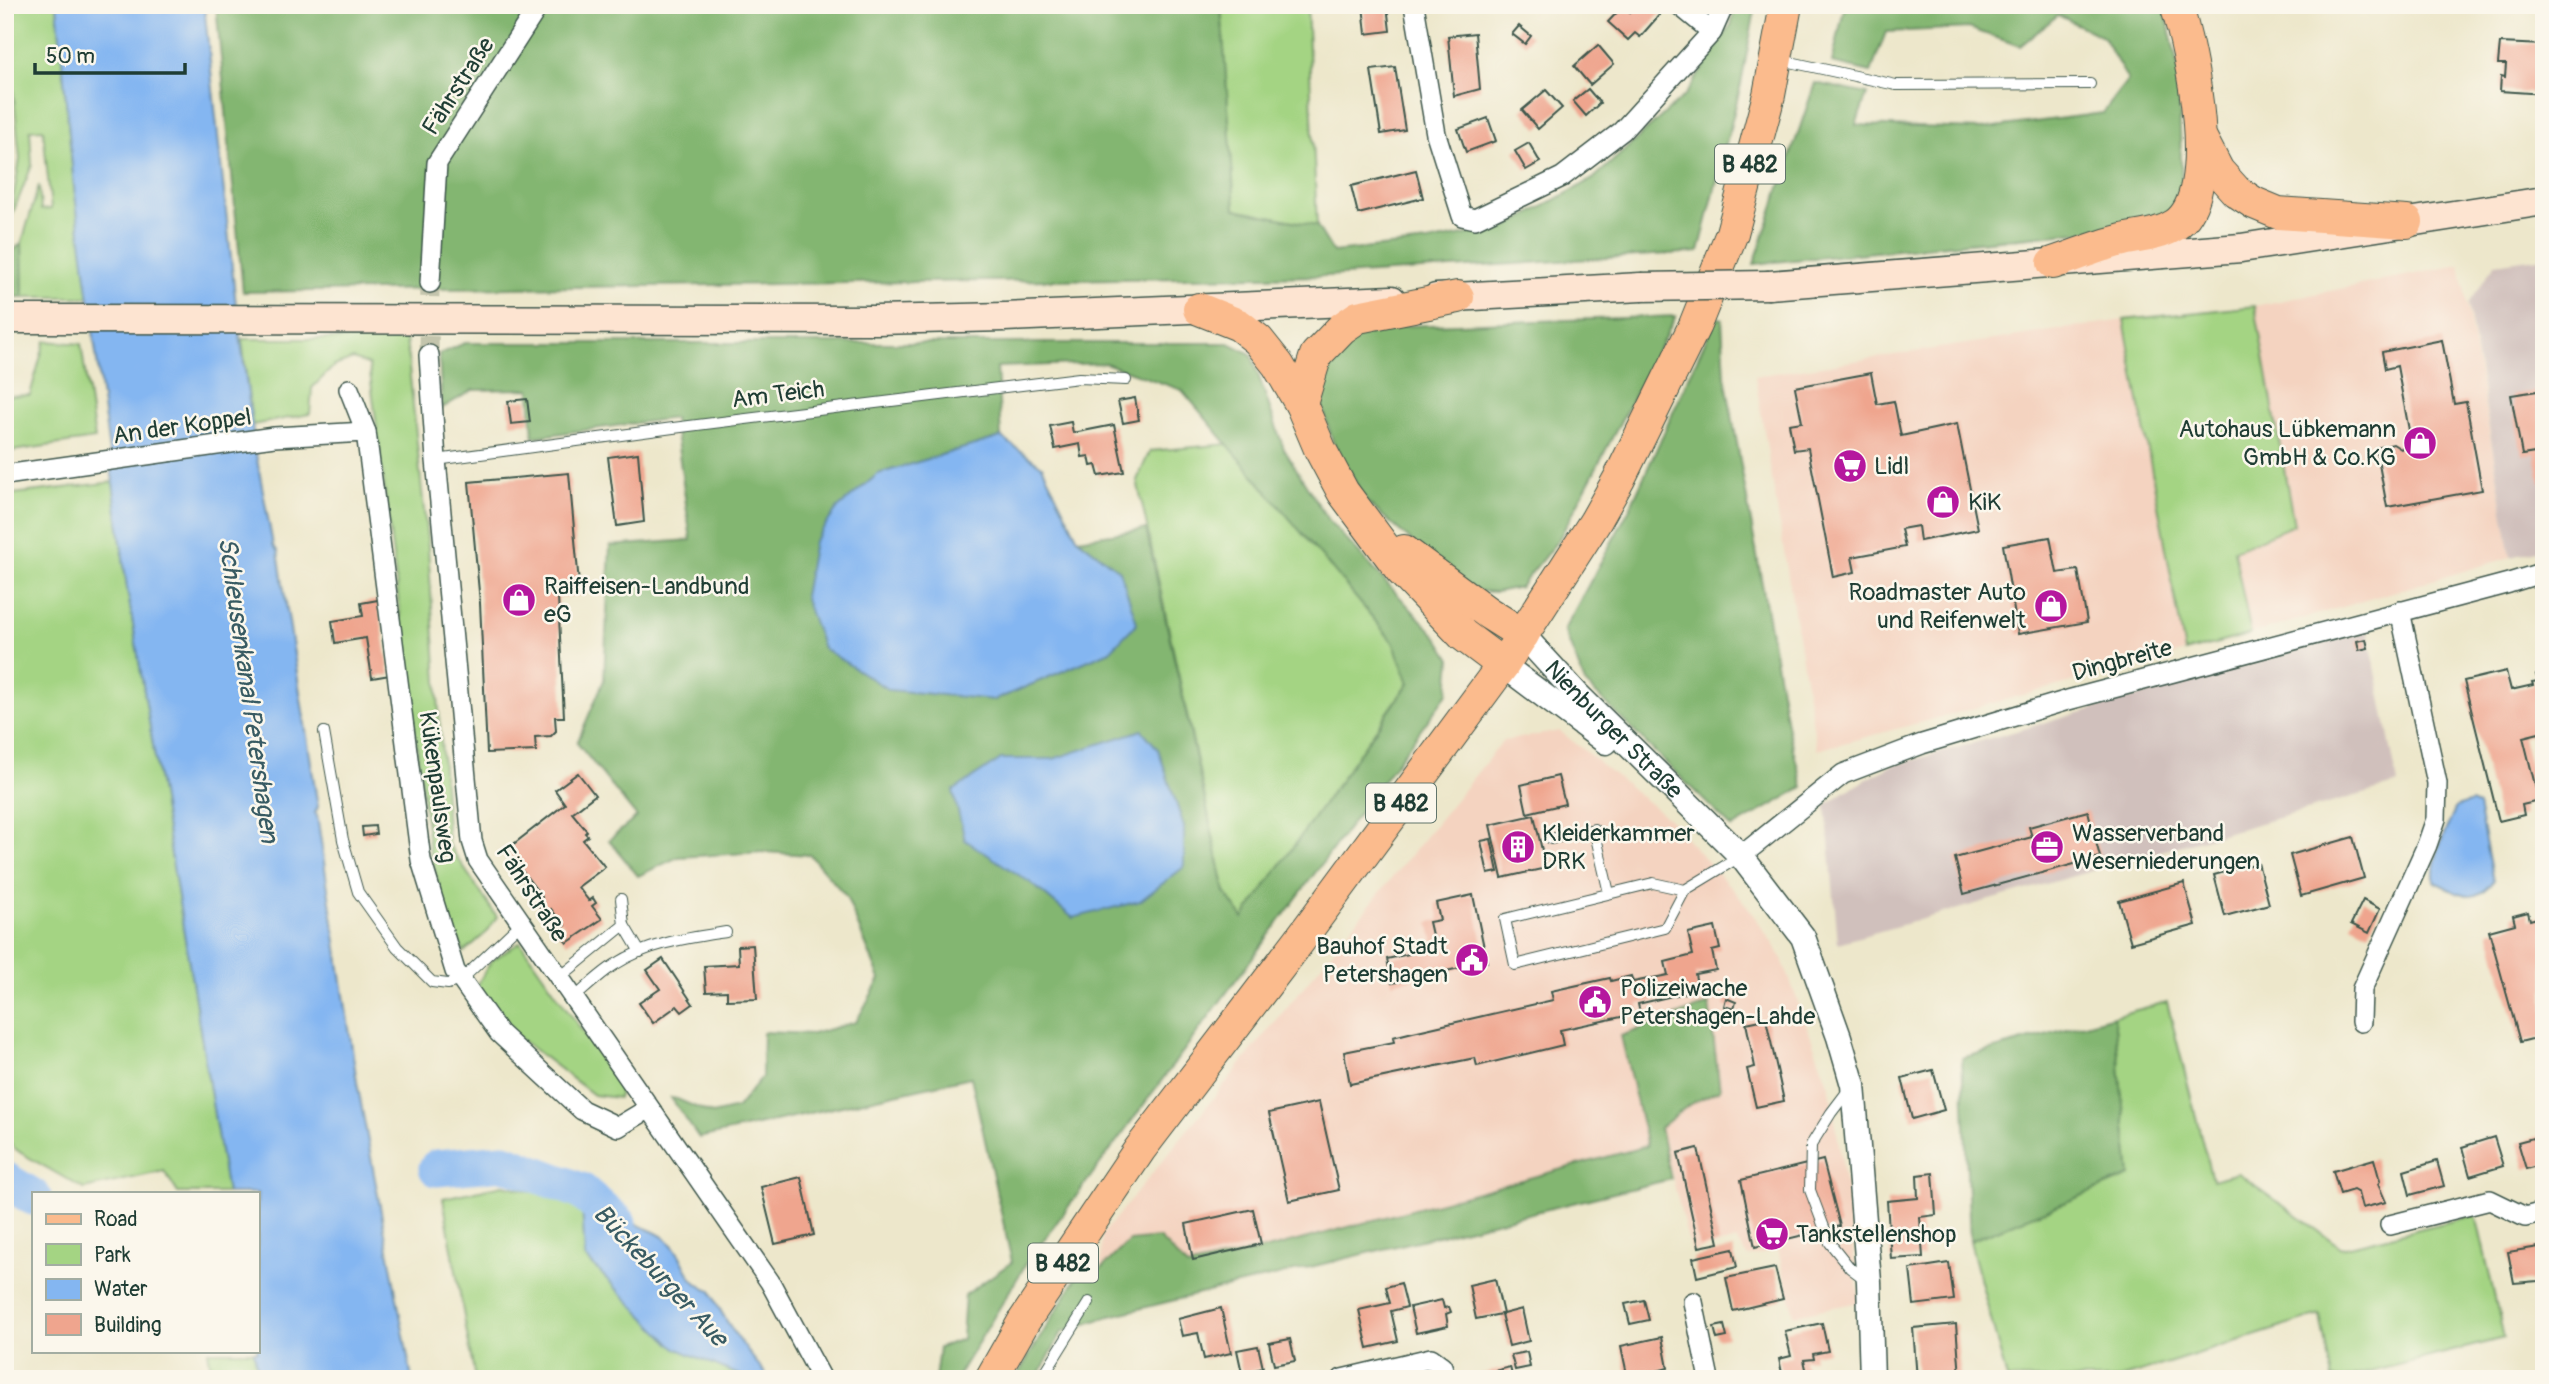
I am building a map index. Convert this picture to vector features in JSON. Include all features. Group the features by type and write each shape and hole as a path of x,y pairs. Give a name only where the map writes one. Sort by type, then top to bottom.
{"main road":[{"name":"B 482","path":"991,1379 1024,1321 1140,1149 1299,942 1503,665 1595,522 1695,325 1732,233 1769,95 1786,5"},
{"path":"2053,263 2118,241 2161,233 2178,223 2190,209 2202,141 2193,72 2176,5"},
{"path":"2202,141 2218,171 2236,191 2254,203 2278,213 2407,222"},
{"path":"10,319 876,320 1458,298 1641,287 1769,285 2241,248 2544,201"},
{"path":"1301,404 1316,355 1342,328 1358,317 1458,298"},
{"path":"1199,309 1239,326 1258,340 1279,365 1301,404 1320,449 1343,492 1401,569 1464,635 1503,665"},
{"path":"1343,492 1414,559 1523,635"}],"street":[{"name":"Fährstraße","path":"430,283 437,163 539,5"},
{"path":"1414,5 1436,134 1462,216 1475,219 1562,177 1622,131 1712,32 1724,5"},
{"path":"1679,5 1712,32"},
{"name":"Fährstraße","path":"429,355 436,460 472,841 478,860 770,1282 822,1379"},
{"name":"Kükenpaulsweg","path":"349,389 366,432 421,860 455,971 499,1033 582,1110 618,1127 648,1109"},
{"name":"An der Koppel","path":"5,475 274,437 366,432"},
{"name":"Dingbreite","path":"1741,856 1843,774 1886,757 2067,700 2544,572"},
{"path":"2361,1022 2362,989 2427,845 2436,819 2437,783 2400,611"},
{"name":"Nienburger Straße","path":"1523,635 1577,694 1741,856 1803,937 1853,1085 1869,1282 1871,1379"},
{"name":"Nienburger Straße","path":"1503,665 1560,706 1708,822"},
{"path":"2390,1225 2490,1200 2525,1217 2544,1212"},
{"path":"1693,1302 1709,1379"},
{"path":"1342,1379 1432,1358 1442,1366 1446,1379"}],"lane":[{"path":"1774,59 1896,85 2090,84"},
{"name":"Am Teich","path":"436,460 1079,378 1126,380"},
{"path":"324,732 343,840 358,892 397,947 432,982 448,984 461,979 521,923"},
{"path":"1551,839 1594,829 1609,894"},
{"path":"1685,890 1653,883 1505,919 1515,965 1665,928 1685,890 1741,856"},
{"path":"621,899 624,925 640,952"},
{"path":"559,978 624,925"},
{"path":"573,999 615,965 640,952 684,939 726,932"},
{"path":"1853,1085 1830,1113 1811,1145 1810,1190 1830,1243 1850,1268 1869,1282"},
{"path":"1041,1379 1089,1302"}],"shaded area":[{"path":"2544,257 2544,548 2511,557 2468,304 2495,264"},
{"path":"2460,265 2511,557 2251,634 2233,550 2294,525 2255,306"},
{"path":"2124,320 2185,652 1817,750 1755,376"},
{"path":"2368,631 2398,784 1838,943 1826,805 1846,791 1889,767"},
{"path":"1560,731 1668,818 1746,904 1781,956 1830,1089 1846,1187 1859,1302 1794,1315 1778,1250 1748,1257 1736,1240 1691,1252 1660,1128 1690,1104 1720,1090 1708,1004 1621,1036 1647,1145 1271,1248 1187,1267 1159,1238 1101,1269 1102,1235 1503,741"}],"green space":[{"path":"5,5 57,5 74,187 89,297 23,297 22,242 39,185 41,210 51,209 43,129 30,130 32,165 9,223 20,159"},
{"path":"216,5 1221,5 1235,209 1317,226 1333,252 1428,242 1508,226 1593,179 1686,94 1731,25 1736,5 1756,5 1741,84 1699,252 1326,276 243,292"},
{"path":"1221,5 1307,5 1317,226 1235,209"},
{"path":"1845,5 2164,5 2178,67 2182,191 2176,207 2151,225 1754,264 1815,83 1867,94 1856,125 1980,129 2103,113 2128,80 2103,37 2058,15 2020,46 1969,28 1886,32 1871,72 1832,63"},
{"path":"22,242 23,297 5,297 5,259"},
{"path":"2255,306 2294,525 2234,550 2251,634 2185,652 2124,320"},
{"path":"1676,316 1559,539 1520,587 1496,592 1474,591 1451,576 1366,501 1333,442 1319,395 1329,359 1357,332 1404,326"},
{"path":"1716,317 1722,319 1725,376 1788,730 1803,787 1732,828 1585,683 1564,630 1629,510"},
{"path":"242,339 406,339 428,548 448,844 497,917 487,932 464,952 446,916 430,852 369,365 353,359 334,366 312,388 310,414 252,425"},
{"path":"45,341 81,344 95,439 5,452 5,396 30,395"},
{"path":"465,343 1229,343 1251,354 1284,449 1328,520 1438,638 1451,659 1448,693 1026,1264 956,1379 935,1379 939,1348 962,1339 965,1295 1012,1262 971,1077 699,1138 671,1098 712,1114 737,1108 762,1077 763,1032 812,1034 856,1022 880,979 846,896 810,855 764,852 678,857 638,876 609,840 637,817 577,743 604,680 610,546 691,540 674,418 533,437 530,389 473,390 442,408 439,354","holes":["1105,363 1182,390 1393,642 1409,683 1243,918 1225,892 1146,529 1078,539 1120,571 1110,651 995,700 878,474 1001,437 997,367","1158,749 1184,827 1073,918 1031,883 1001,759 1053,759"]},
{"path":"1229,444 1393,642 1409,682 1243,919 1225,892 1137,480 1150,451"},
{"path":"113,482 127,588 227,1192 177,1192 164,1171 84,1189 5,1141 5,495"},
{"path":"520,942 622,1088 618,1098 594,1095 510,1031 475,989 491,961"},
{"path":"2167,1002 2212,1180 2238,1173 2342,1248 2476,1215 2504,1338 2343,1379 2332,1379 2320,1315 2118,1379 2007,1379 1970,1241 2130,1176 2114,1016"},
{"path":"1709,1004 1720,1090 1690,1104 1660,1128 1671,1179 1110,1316 1062,1332 1037,1379 1015,1379 1081,1270 1101,1269 1129,1241 1159,1238 1187,1267 1271,1248 1647,1146 1621,1036"},
{"path":"2114,1016 2130,1176 1970,1241 1962,1058"},
{"path":"503,1185 584,1203 585,1257 623,1293 742,1379 475,1379 443,1198"},
{"path":"208,1352 254,1352 259,1379 213,1379"}],"water":[{"name":"Schleusenkanal Petershagen","path":"57,5 204,5 236,305 256,454 273,545 278,552 357,1082 412,1379 259,1379 254,1352 259,1352 259,1192 227,1192 127,588 74,187"},
{"path":"1001,437 1042,466 1078,539 1120,571 1137,623 1110,651 995,700 889,690 823,648 804,596 814,541 838,508 878,474"},
{"path":"1142,730 1158,749 1184,827 1184,867 1140,901 1073,918 1031,883 965,840 953,791 1001,759 1053,759"},
{"path":"2472,802 2478,806 2493,881 2479,894 2466,896 2435,882 2434,874 2440,844 2456,807"},
{"path":"581,1191 599,1196 629,1219 666,1239 695,1281 711,1291 729,1325 768,1377 748,1379 675,1348 585,1257"}],"building":[{"path":"1363,5 1387,5 1390,31 1366,34"},
{"path":"1636,5 1652,5 1661,13 1640,37 1635,33 1628,40 1608,22 1623,6 1630,12"},
{"path":"1519,26 1531,36 1525,44 1512,34"},
{"path":"1475,33 1480,89 1454,96 1448,36"},
{"path":"2500,43 2544,45 2544,94 2500,91 2501,76 2505,77 2506,64 2498,64"},
{"path":"1598,45 1614,64 1590,85 1574,66"},
{"path":"1395,67 1405,130 1381,134 1371,70"},
{"path":"1588,89 1600,103 1586,116 1573,101"},
{"path":"1546,90 1562,108 1538,129 1522,110"},
{"path":"1488,118 1496,141 1466,152 1458,129"},
{"path":"1529,143 1540,162 1526,170 1515,151"},
{"path":"1416,170 1423,198 1358,214 1351,186"},
{"path":"2442,340 2454,404 2466,402 2482,490 2387,507 2376,448 2393,444 2401,449 2406,442 2411,441 2397,366 2385,369 2382,352"},
{"name":"Lidl","path":"1871,373 1877,404 1894,401 1901,436 1957,424 1978,529 1920,541 1918,526 1901,529 1905,547 1852,557 1855,572 1833,577 1808,448 1794,450 1789,424 1802,422 1795,387"},
{"path":"2544,390 2544,482 2540,483 2535,453 2522,455 2511,395"},
{"path":"1135,398 1139,420 1123,423 1118,401"},
{"path":"527,399 530,422 511,424 508,401"},
{"path":"1071,422 1073,433 1114,425 1124,472 1099,476 1096,465 1091,466 1089,456 1082,457 1080,444 1055,449 1050,426"},
{"path":"638,453 644,522 617,526 608,457"},
{"name":"Raiffeisen-Landbund eG","path":"569,473 580,595 558,597 564,717 555,717 556,731 551,736 535,737 536,751 487,753 480,603 469,482"},
{"path":"2050,537 2057,573 2078,570 2087,622 2018,634 2003,545"},
{"path":"378,600 390,675 372,678 366,638 335,643 332,621 363,616 361,603"},
{"path":"2366,639 2368,648 2359,650 2357,641"},
{"path":"2506,671 2511,690 2533,685 2532,682 2538,681 2536,675 2544,673 2544,746 2539,733 2523,737 2539,801 2522,805 2524,815 2499,821 2464,681"},
{"path":"578,773 595,795 572,813 587,831 585,833 588,836 583,840 605,867 578,887 589,901 593,898 596,903 592,906 602,919 567,943 558,932 565,926 560,920 554,923 550,918 555,914 551,909 548,912 543,911 537,904 542,897 506,850 565,804 555,790"},
{"path":"1558,776 1565,804 1527,813 1521,785"},
{"name":"Wasserverband Weserniederungen","path":"2088,811 2100,857 1964,894 1955,858 2032,837 2029,827"},
{"name":"Kleiderkammer DRK","path":"1534,815 1546,868 1502,878 1490,825"},
{"path":"375,826 376,834 363,836 362,827"},
{"path":"2353,837 2364,878 2301,896 2290,855"},
{"path":"1491,839 1498,872 1488,874 1481,841"},
{"path":"2258,863 2269,904 2225,916 2214,875"},
{"path":"2184,883 2196,925 2131,943 2119,901"},
{"path":"1473,895 1487,962 1392,983 1387,959 1435,948 1429,922 1440,920 1436,903"},
{"path":"2363,900 2380,909 2369,933 2351,924"},
{"path":"2528,912 2530,920 2544,916 2544,1036 2520,1042 2489,931 2515,924 2513,916"},
{"path":"1715,927 1720,949 1712,951 1716,970 1695,974 1698,990 1638,1004 1640,1013 1560,1030 1563,1045 1477,1066 1475,1058 1350,1084 1344,1052 1394,1042 1393,1037 1413,1032 1553,1000 1551,991 1610,978 1611,981 1631,976 1633,982 1668,975 1665,962 1693,955 1688,933"},
{"path":"753,945 757,999 727,1000 727,991 706,992 704,966 739,964 738,946"},
{"path":"663,959 693,1004 682,1012 677,1006 653,1023 639,1003 660,989 647,970"},
{"path":"1726,998 1736,1002 1734,1009 1724,1006"},
{"path":"1766,1019 1784,1101 1756,1107 1747,1069 1755,1067 1746,1023"},
{"path":"1933,1070 1944,1110 1912,1119 1902,1078"},
{"path":"1319,1102 1339,1190 1289,1201 1269,1113"},
{"path":"2544,1135 2544,1164 2526,1169 2518,1142"},
{"path":"2494,1137 2503,1166 2470,1176 2462,1147"},
{"path":"1698,1148 1719,1243 1699,1247 1678,1153"},
{"path":"2374,1159 2380,1181 2378,1184 2386,1202 2362,1208 2358,1193 2353,1190 2340,1194 2333,1171"},
{"path":"1823,1160 1840,1226 1755,1247 1741,1180"},
{"path":"2437,1161 2444,1186 2410,1195 2404,1171"},
{"path":"1933,1173 1936,1215 1920,1217 1923,1257 1891,1259 1887,1201 1918,1198 1917,1175"},
{"path":"801,1177 814,1235 775,1244 761,1187"},
{"path":"1253,1209 1261,1244 1193,1260 1186,1224"},
{"path":"2539,1247 2540,1255 2544,1254 2544,1278 2514,1283 2508,1252"},
{"path":"1733,1249 1737,1267 1697,1277 1693,1258"},
{"path":"1949,1263 1954,1300 1914,1305 1910,1269"},
{"path":"1775,1268 1783,1299 1733,1311 1726,1278"},
{"path":"1495,1279 1503,1314 1522,1309 1529,1341 1509,1346 1501,1314 1476,1319 1469,1285"},
{"path":"1401,1283 1407,1307 1391,1311 1398,1341 1368,1348 1359,1310 1390,1303 1386,1287"},
{"path":"1442,1300 1444,1308 1449,1307 1451,1312 1446,1314 1448,1326 1416,1333 1410,1307"},
{"path":"1644,1300 1649,1320 1630,1324 1625,1304"},
{"path":"1221,1308 1231,1353 1204,1359 1198,1333 1182,1336 1178,1319"},
{"path":"1822,1323 1828,1351 1813,1354 1814,1359 1804,1360 1807,1373 1783,1378 1779,1359 1791,1356 1785,1331"},
{"path":"1956,1324 1960,1377 1917,1379 1913,1328"},
{"path":"1724,1325 1727,1337 1717,1339 1714,1327"},
{"path":"1662,1337 1668,1368 1657,1371 1659,1379 1628,1379 1621,1346"},
{"path":"1290,1339 1295,1361 1274,1365 1269,1343"},
{"path":"1258,1346 1263,1368 1242,1373 1237,1350"},
{"path":"1527,1352 1530,1367 1515,1370 1511,1355"},
{"path":"1510,1367 1513,1379 1480,1379 1479,1375"}],"waterway":[{"name":"Bückeburger Aue","path":"437,1168 504,1162 581,1191 618,1223"},
{"name":"Bückeburger Aue","path":"5,1180 32,1196"}],"tunnel":[{"path":"429,355 430,283"}],"place":[{"name":"Autohaus Lübkemann GmbH & Co.KG","path":"2420,443"},
{"name":"Lidl","path":"1850,466"},
{"name":"KiK","path":"1943,502"},
{"name":"Raiffeisen-Landbund eG","path":"519,600"},
{"name":"Roadmaster Auto und Reifenwelt","path":"2051,606"},
{"name":"Kleiderkammer DRK","path":"1518,847"},
{"name":"Wasserverband Weserniederungen","path":"2047,847"},
{"name":"Bauhof Stadt Petershagen","path":"1472,960"},
{"name":"Polizeiwache Petershagen-Lahde","path":"1595,1002"},
{"name":"Tankstellenshop","path":"1772,1234"}]}
